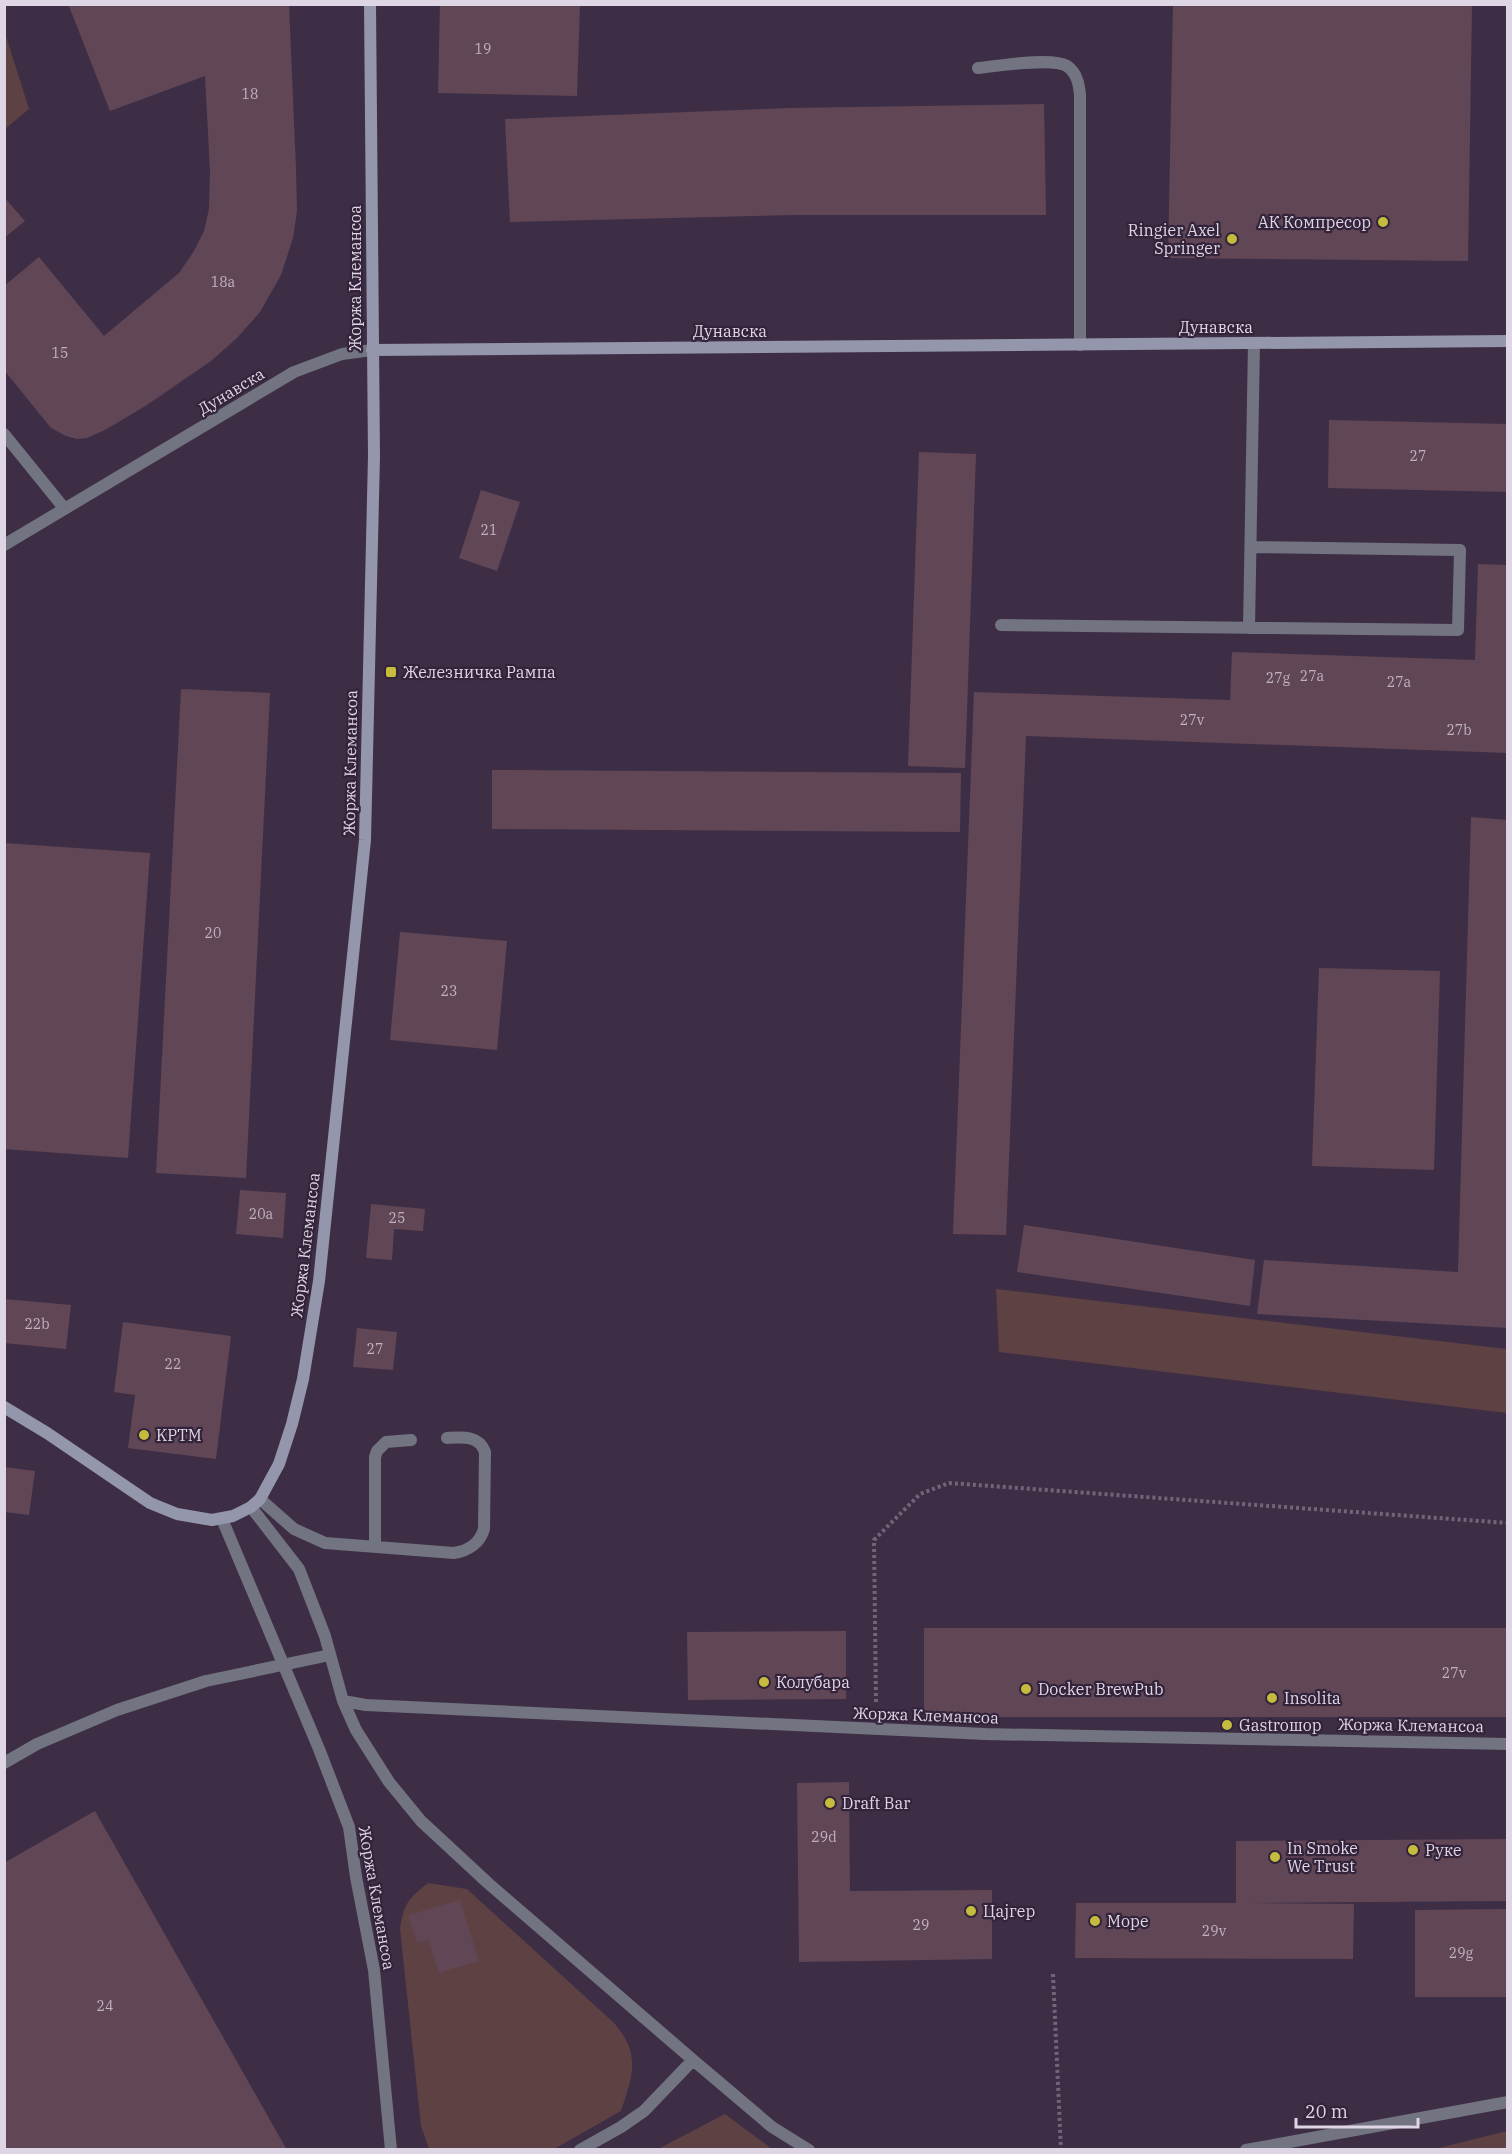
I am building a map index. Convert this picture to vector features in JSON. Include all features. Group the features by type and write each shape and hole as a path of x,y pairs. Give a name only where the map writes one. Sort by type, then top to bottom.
{"main road":[{"name":"Жоржа Клемансоа","path":"255,1503 279,1464 303,1379 319,1281 365,840 374,456 370,4"},
{"name":"Дунавска","path":"372,350 1508,342"},
{"path":"4,1407 47,1433 150,1503 177,1514 213,1520 222,1519 233,1516 255,1503"}],"street":[{"path":"978,68 1048,62 1066,66 1078,79 1080,95 1080,345"},
{"path":"1249,628 1254,344"},
{"name":"Дунавска","path":"4,545 294,372 342,354 372,350"},
{"path":"4,434 64,508"},
{"path":"1001,625 1458,630 1460,550 1251,547"},
{"path":"255,1503 294,1529 325,1543 454,1553 469,1548 483,1535 485,1452 483,1446 473,1439 447,1437"},
{"path":"375,1546 375,1457 377,1451 386,1442 411,1440"},
{"path":"255,1503 299,1569 325,1636 343,1701 356,1730 389,1782 421,1821 489,1884 772,2127 809,2150"},
{"name":"Жоржа Клемансоа","path":"222,1519 284,1664 349,1827 374,1970 391,2150"},
{"path":"4,1763 37,1744 117,1710 206,1681 330,1655"},
{"name":"Жоржа Клемансоа","path":"343,1701 366,1705 877,1730 1508,1744"},
{"path":"580,2150 644,2111 693,2060"},
{"path":"1246,2150 1508,2102"}],"path":[{"path":"877,1730 873,1620 874,1540 920,1494 949,1483 1508,1523"},
{"path":"1053,1974 1061,2150"}],"shaded area":[{"path":"5,33 29,109 4,129"},
{"path":"996,1289 1507,1349 1507,1413 999,1352"},
{"path":"428,1883 467,1889 614,2023 628,2045 632,2065 629,2086 621,2111 554,2149 429,2149 421,2126 400,1929 408,1902"},
{"path":"725,2114 772,2149 658,2149"},
{"path":"1507,2131 1507,2149 1435,2149"}],"building":[{"path":"74,4 289,4 297,211 293,238 281,275 260,312 237,338 211,361 147,405 105,430 87,438 77,439 51,428 4,370 4,286 39,257 104,336 179,273 194,251 204,231 209,209 210,171 205,76 110,111 69,6"},
{"path":"440,4 580,4 577,96 438,93"},
{"path":"1173,5 1472,5 1468,261 1168,258"},
{"path":"1044,104 1046,215 794,215 510,222 505,119 791,108"},
{"path":"4,197 25,221 4,238"},
{"path":"1329,420 1508,424 1508,492 1328,488"},
{"path":"919,452 976,454 965,768 908,766"},
{"path":"481,490 520,502 497,571 459,558"},
{"path":"1478,564 1508,565 1508,753 1026,736 1006,1235 953,1234 974,692 1230,700 1232,652 1475,660"},
{"path":"181,689 270,693 246,1178 156,1173"},
{"path":"492,770 961,773 960,832 492,829"},
{"path":"1471,817 1508,820 1508,1328 1257,1314 1264,1260 1458,1272"},
{"path":"4,843 150,853 128,1158 4,1149"},
{"path":"400,932 507,941 497,1050 390,1040"},
{"path":"1319,968 1440,971 1434,1170 1312,1166"},
{"path":"240,1190 286,1193 283,1238 236,1234"},
{"path":"371,1204 425,1209 423,1231 394,1229 392,1260 366,1258"},
{"path":"1024,1225 1255,1260 1250,1306 1017,1272"},
{"path":"4,1299 71,1305 66,1349 4,1343"},
{"path":"123,1322 231,1336 216,1459 128,1448 135,1395 114,1392"},
{"path":"357,1328 397,1332 393,1370 353,1367"},
{"path":"4,1467 35,1471 29,1515 4,1512"},
{"path":"924,1628 1508,1628 1508,1717 924,1717"},
{"path":"846,1631 846,1699 688,1700 687,1632"},
{"path":"849,1782 850,1891 992,1890 992,1959 799,1962 797,1783"},
{"path":"95,1811 287,2150 4,2150 4,1863"},
{"path":"1508,1839 1508,1901 1251,1903 1354,1904 1353,1959 1075,1958 1076,1903 1236,1903 1236,1841"},
{"path":"460,1900 479,1961 439,1973 428,1940 417,1943 408,1915"},
{"path":"1508,1909 1508,1997 1415,1997 1415,1910"}],"place":[{"name":"АК Компресор","path":"1383,222"},
{"name":"Ringier Axel Springer","path":"1232,239"},
{"name":"Железничка Рампа","path":"391,672"},
{"name":"KPTM","path":"144,1435"},
{"name":"Колубара","path":"764,1682"},
{"name":"Docker BrewPub","path":"1026,1689"},
{"name":"Insolita","path":"1272,1698"},
{"name":"Gastroшор","path":"1227,1725"},
{"name":"Draft Bar","path":"830,1803"},
{"name":"Руке","path":"1413,1850"},
{"name":"In Smoke We Trust","path":"1275,1857"},
{"name":"Цајгер","path":"971,1911"},
{"name":"Море","path":"1095,1921"}]}
